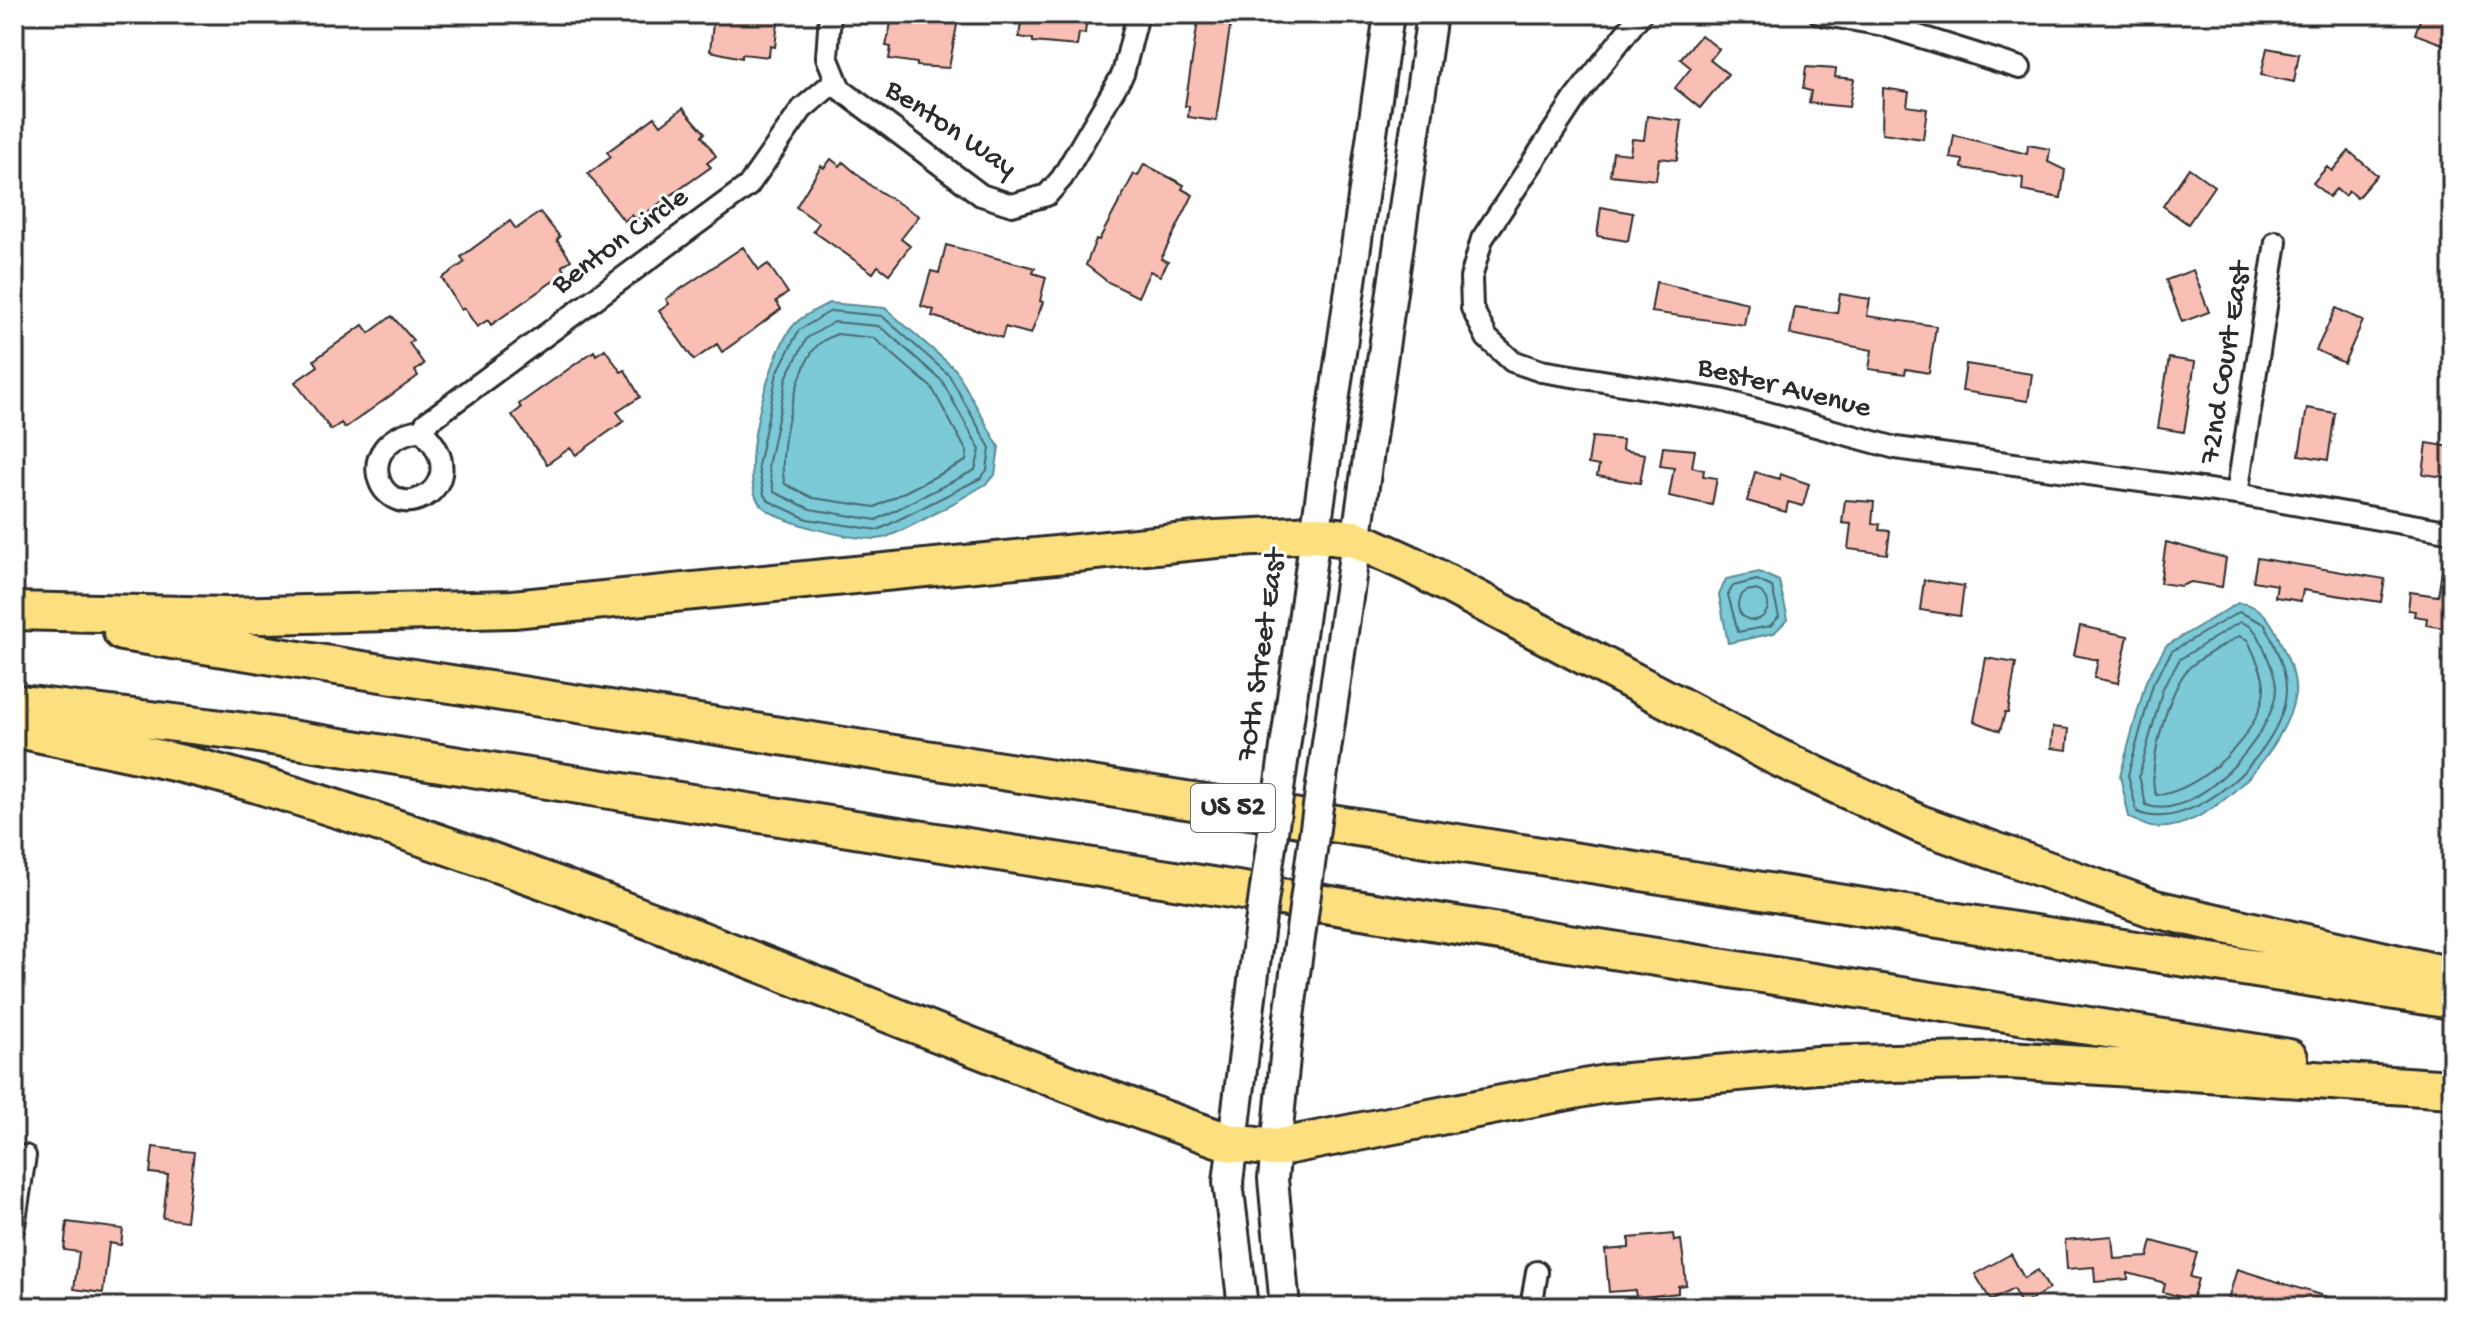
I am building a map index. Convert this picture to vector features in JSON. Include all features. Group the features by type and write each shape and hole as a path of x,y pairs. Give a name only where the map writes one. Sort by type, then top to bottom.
{"highway":[{"path":"14,613 227,616 513,609 1216,539 1314,534 1355,539 1408,563 1777,757 1920,824 2155,909 2452,976"},
{"name":"US 52","path":"14,613 2452,1000"},
{"path":"14,703 247,732 2452,1086"},
{"path":"14,728 225,775 395,829 664,926 970,1047 1231,1143 1275,1148 1605,1084 1844,1063 2009,1060 2452,1086"}],"main road":[{"name":"70th Street East","path":"1243,1307 1228,1182 1231,1143 1389,14"},
{"path":"1285,1307 1274,1199 1275,1148 1289,1017 1432,14"}],"street":[{"path":"830,14 827,57 835,81"},
{"name":"Benton Way","path":"835,81 852,101 981,195 1001,204 1024,205 1047,195 1062,178 1123,74 1138,14"},
{"name":"Bester Avenue","path":"1641,14 1576,97 1482,239 1471,278 1472,308 1487,338 1512,361 1541,371 1721,400 1896,448 2237,494 2452,532"},
{"path":"1820,14 1883,25 2020,68"},
{"name":"Benton Circle","path":"421,430 439,413 748,186 802,109 835,81"},
{"name":"72nd Court East","path":"2237,494 2276,242"},
{"path":"14,1226 25,1156"},
{"path":"1531,1307 1537,1272"}],"water":[{"path":"829,303 885,308 956,370 999,447 995,475 986,484 886,537 851,536 799,524 770,512 761,505 754,490 754,443 775,361 793,326"},
{"path":"1759,572 1779,581 1788,619 1774,633 1728,643 1719,595 1726,579"},
{"path":"2238,603 2259,610 2277,634 2294,680 2295,694 2289,715 2262,761 2221,802 2197,817 2174,826 2145,825 2129,817 2120,776 2146,681 2166,646"}],"building":[{"path":"714,14 779,14 775,47 770,46 769,57 742,54 742,58 710,51"},
{"path":"893,14 959,14 949,68 917,66 917,63 889,59 891,47 886,46"},
{"path":"1022,14 1087,14 1085,34 1079,33 1077,46 1033,42 1033,39 1019,37"},
{"path":"1199,14 1232,14 1216,121 1188,117 1189,106 1185,106"},
{"path":"2422,14 2452,21 2445,45 2415,34"},
{"path":"1701,35 1719,49 1710,60 1728,74 1700,108 1675,88 1691,68 1680,59"},
{"path":"2267,48 2299,54 2294,82 2261,75"},
{"path":"1806,67 1836,69 1835,77 1854,79 1849,107 1809,103 1811,91 1803,89"},
{"path":"1883,88 1909,92 1907,106 1927,109 1923,139 1882,133"},
{"path":"683,108 705,133 702,136 716,156 707,163 711,167 636,220 632,215 624,221 588,174 611,157 607,152 655,117 661,125"},
{"path":"1647,116 1682,121 1677,160 1659,158 1656,180 1610,175 1613,152 1630,154 1632,139 1644,140"},
{"path":"1954,135 2027,154 2028,145 2050,149 2048,162 2065,170 2061,198 2022,191 2023,178 1962,168 1963,160 1950,158"},
{"path":"2349,151 2377,175 2357,198 2349,191 2344,196 2336,189 2329,197 2313,183 2327,167 2332,171"},
{"path":"831,159 840,166 843,162 871,186 919,216 901,239 910,246 889,274 878,266 873,273 813,231 819,223 796,207 821,166 824,168"},
{"path":"1144,164 1184,185 1182,189 1193,195 1161,259 1168,262 1160,276 1150,271 1138,297 1108,282 1086,265 1096,239 1099,240 1134,174 1138,176"},
{"path":"2189,168 2214,186 2188,224 2163,206"},
{"path":"1601,207 1633,213 1628,241 1597,236"},
{"path":"540,212 560,237 557,240 571,260 562,266 566,272 491,325 488,320 477,327 464,308 461,310 442,278 465,262 461,257 510,221 516,229"},
{"path":"946,245 1035,268 1033,273 1046,277 1040,301 1043,302 1031,334 1005,327 1002,338 932,316 934,310 921,306 931,271 939,273"},
{"path":"743,247 759,270 768,264 788,293 776,301 781,309 753,330 722,352 717,344 694,360 659,311 669,304 666,299"},
{"path":"2193,270 2209,312 2182,322 2166,280"},
{"path":"1656,282 1748,303 1744,325 1651,312"},
{"path":"1840,294 1870,299 1867,316 1936,326 1929,373 1906,369 1905,374 1869,369 1872,350 1790,334 1795,307 1837,313"},
{"path":"2336,308 2363,321 2344,363 2316,350"},
{"path":"392,316 413,340 409,343 424,364 415,371 418,376 345,428 341,423 331,430 295,382 318,366 314,360 363,325 369,333"},
{"path":"605,349 621,372 625,370 640,397 617,412 624,421 576,455 570,448 547,464 512,415 521,408 519,404 594,351 596,355"},
{"path":"2169,358 2195,362 2184,432 2158,428"},
{"path":"1966,364 2032,374 2028,401 1962,391"},
{"path":"2307,408 2335,413 2328,460 2299,455"},
{"path":"1592,437 1623,440 1622,450 1645,454 1640,483 1597,476 1599,466 1588,464"},
{"path":"2427,443 2452,447 2452,478 2423,474"},
{"path":"1663,447 1695,450 1692,467 1704,470 1703,476 1717,478 1712,505 1669,496 1674,468 1660,466"},
{"path":"1755,472 1779,479 1780,474 1809,484 1803,506 1788,502 1786,512 1747,501"},
{"path":"1845,500 1874,502 1872,523 1880,524 1879,530 1890,531 1887,554 1848,549 1851,524 1842,523"},
{"path":"2166,542 2226,558 2222,587 2191,582 2181,586 2160,583"},
{"path":"2257,558 2385,579 2381,602 2303,590 2301,601 2275,597 2277,585 2253,581"},
{"path":"2443,566 2452,567 2451,629 2426,625 2427,618 2414,616 2415,611 2408,610 2410,592 2438,596"},
{"path":"1924,580 1964,586 1960,616 1920,610"},
{"path":"2080,626 2128,636 2118,683 2094,678 2098,660 2074,655"},
{"path":"1986,658 2016,663 2008,713 2005,713 2000,731 1974,721"},
{"path":"2053,727 2069,729 2067,750 2051,748"},
{"path":"153,1147 194,1152 186,1221 163,1218 168,1175 150,1173"},
{"path":"67,1222 123,1229 121,1245 109,1243 103,1293 74,1289 79,1252 64,1250"},
{"path":"1673,1234 1674,1241 1681,1240 1686,1285 1678,1286 1678,1293 1636,1298 1635,1290 1609,1292 1605,1250 1629,1248 1629,1238"},
{"path":"2112,1236 2114,1259 2148,1257 2152,1241 2197,1253 2190,1277 2198,1279 2192,1300 2163,1292 2165,1283 2128,1273 2128,1279 2095,1282 2094,1267 2067,1269 2065,1240"},
{"path":"2011,1254 2024,1278 2038,1270 2049,1289 2022,1305 2013,1289 1991,1301 1975,1274"},
{"path":"2237,1269 2343,1302 2342,1307 2226,1307"}]}
